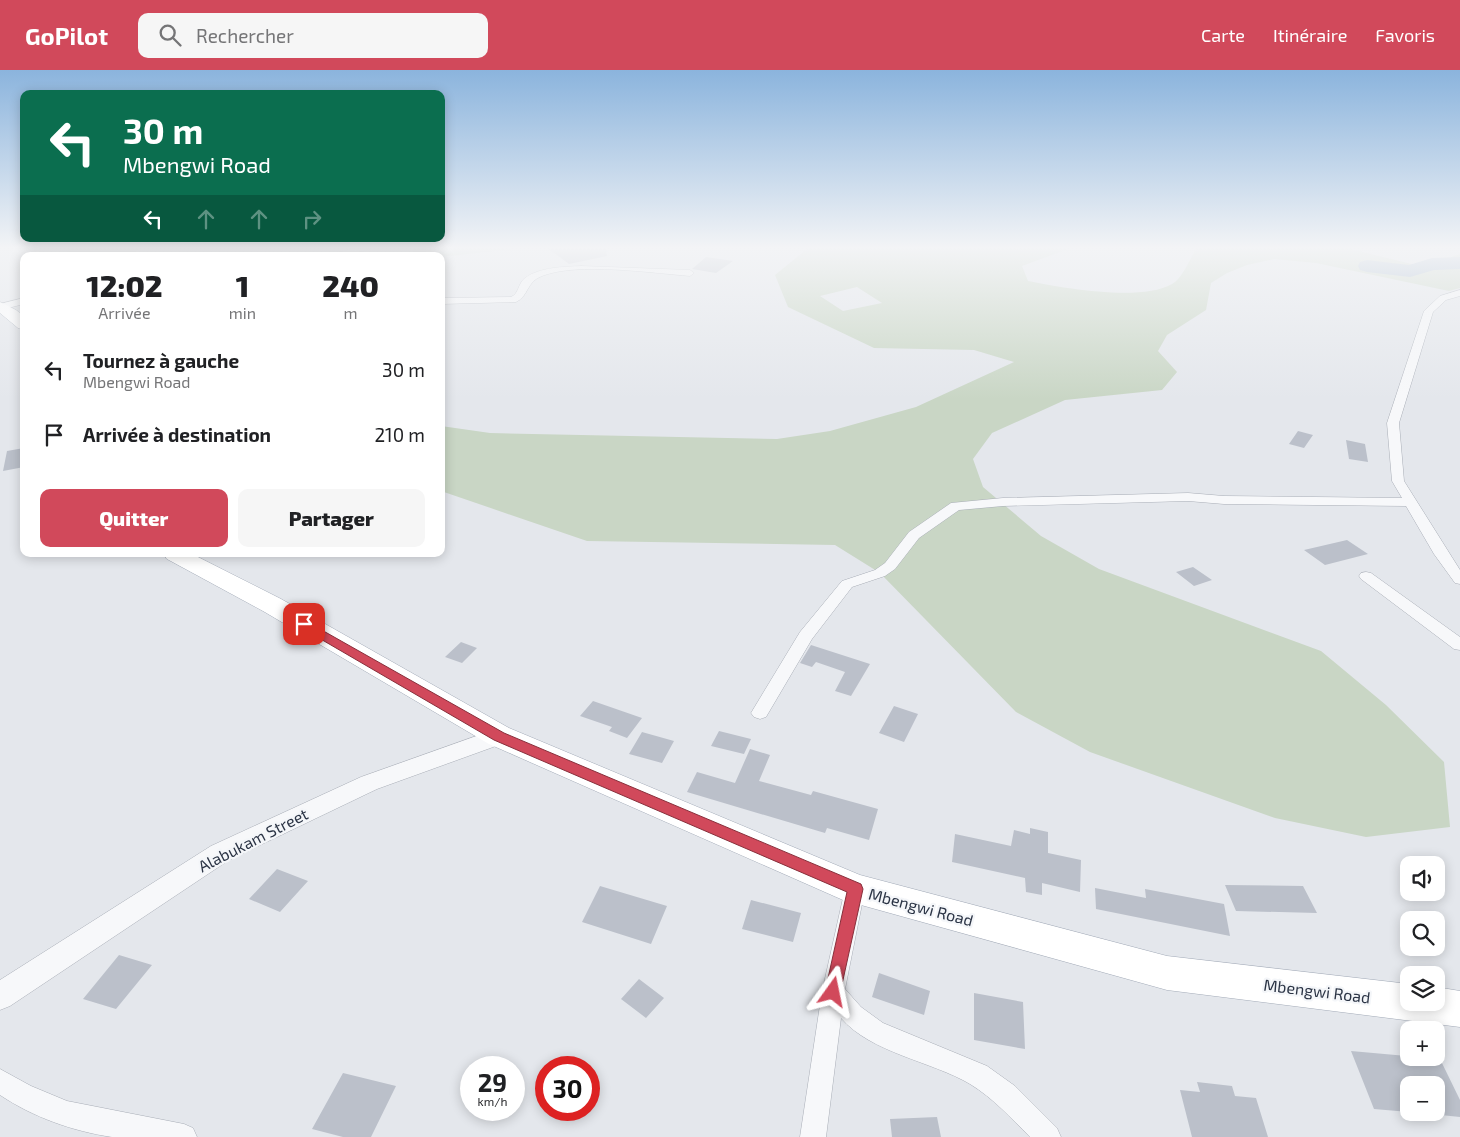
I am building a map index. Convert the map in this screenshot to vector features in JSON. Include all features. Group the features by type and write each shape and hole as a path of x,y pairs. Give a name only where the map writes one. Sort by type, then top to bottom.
{"main road":[{"path":"3,310 20,322"},
{"name":"Mbengwi Road","path":"181,557 272,605 499,736 855,889 1166,973 1400,1001"},
{"name":"Mbengwi Road","path":"1445,1007 1460,1009"}],"street":[{"path":"445,301 515,299"},
{"path":"1442,299 1428,311 1393,423 1398,481 1441,554 1460,580"},
{"path":"3,310 20,303"},
{"path":"760,714 806,636 846,584 880,573 890,566 914,535 956,506 1003,502 1188,497 1224,500 1409,502"},
{"path":"1366,576 1460,645"},
{"name":"Alabukam Street","path":"0,996 220,853 368,784 499,736"},
{"path":"813,1137 833,992 855,889"},
{"path":"833,992 853,1015 875,1031 978,1075 1006,1095 1048,1137"},
{"path":"0,1081 17,1093 46,1108 104,1124 184,1137"}],"green space":[{"path":"785,299 824,299 843,311 882,303 875,299 1208,299 1206,310 1167,335 1158,351 1177,372 1162,390 1065,400 992,433 973,459 983,487 1041,536 1099,569 1321,651 1386,705 1444,762 1450,827 1366,837 1275,818 1090,752 1016,712 880,573 835,545 587,541 445,492 445,427 490,433 777,439 830,431 916,407 1014,362 974,350 874,348 788,307"}],"building":[{"path":"1298,431 1313,435 1304,448 1289,444"},
{"path":"1346,440 1365,444 1368,462 1349,459"},
{"path":"20,449 20,468 3,471 7,451"},
{"path":"1347,540 1368,554 1325,565 1304,550"},
{"path":"1193,567 1212,580 1194,586 1176,572"},
{"path":"461,642 477,648 462,663 445,657"},
{"path":"811,645 870,664 851,696 835,691 845,672 816,662 812,667 800,663"},
{"path":"593,701 642,718 627,738 609,731 612,727 580,716"},
{"path":"894,706 918,714 904,742 879,733"},
{"path":"719,731 751,739 744,754 711,746"},
{"path":"642,732 674,741 662,763 629,754"},
{"path":"750,749 770,755 759,781 811,795 813,791 878,809 869,840 827,828 825,833 687,792 697,772 735,783"},
{"path":"1030,828 1048,832 1048,853 1081,860 1080,892 1042,883 1042,895 1026,892 1025,878 952,862 955,834 1011,846 1014,830 1030,834"},
{"path":"277,869 308,881 280,912 249,899"},
{"path":"1225,885 1303,886 1317,913 1236,911"},
{"path":"600,886 667,906 651,944 582,922"},
{"path":"1095,888 1146,898 1145,889 1224,904 1230,936 1096,909"},
{"path":"751,900 801,913 793,942 742,929"},
{"path":"119,955 152,965 116,1009 83,999"},
{"path":"879,973 930,991 924,1015 872,997"},
{"path":"639,979 664,998 646,1018 621,999"},
{"path":"974,993 1023,1002 1025,1049 974,1040"},
{"path":"1351,1051 1400,1055 1400,1066 1443,1066 1460,1100 1460,1117 1445,1115 1445,1076 1400,1076 1400,1111 1374,1109"},
{"path":"343,1073 396,1086 371,1137 343,1137 312,1129"},
{"path":"1197,1082 1232,1086 1235,1096 1256,1098 1268,1137 1192,1137 1180,1090 1200,1092"},
{"path":"937,1117 941,1137 892,1137 890,1119"}],"route":[{"path":"304,624 499,736 855,889 833,992"}]}
